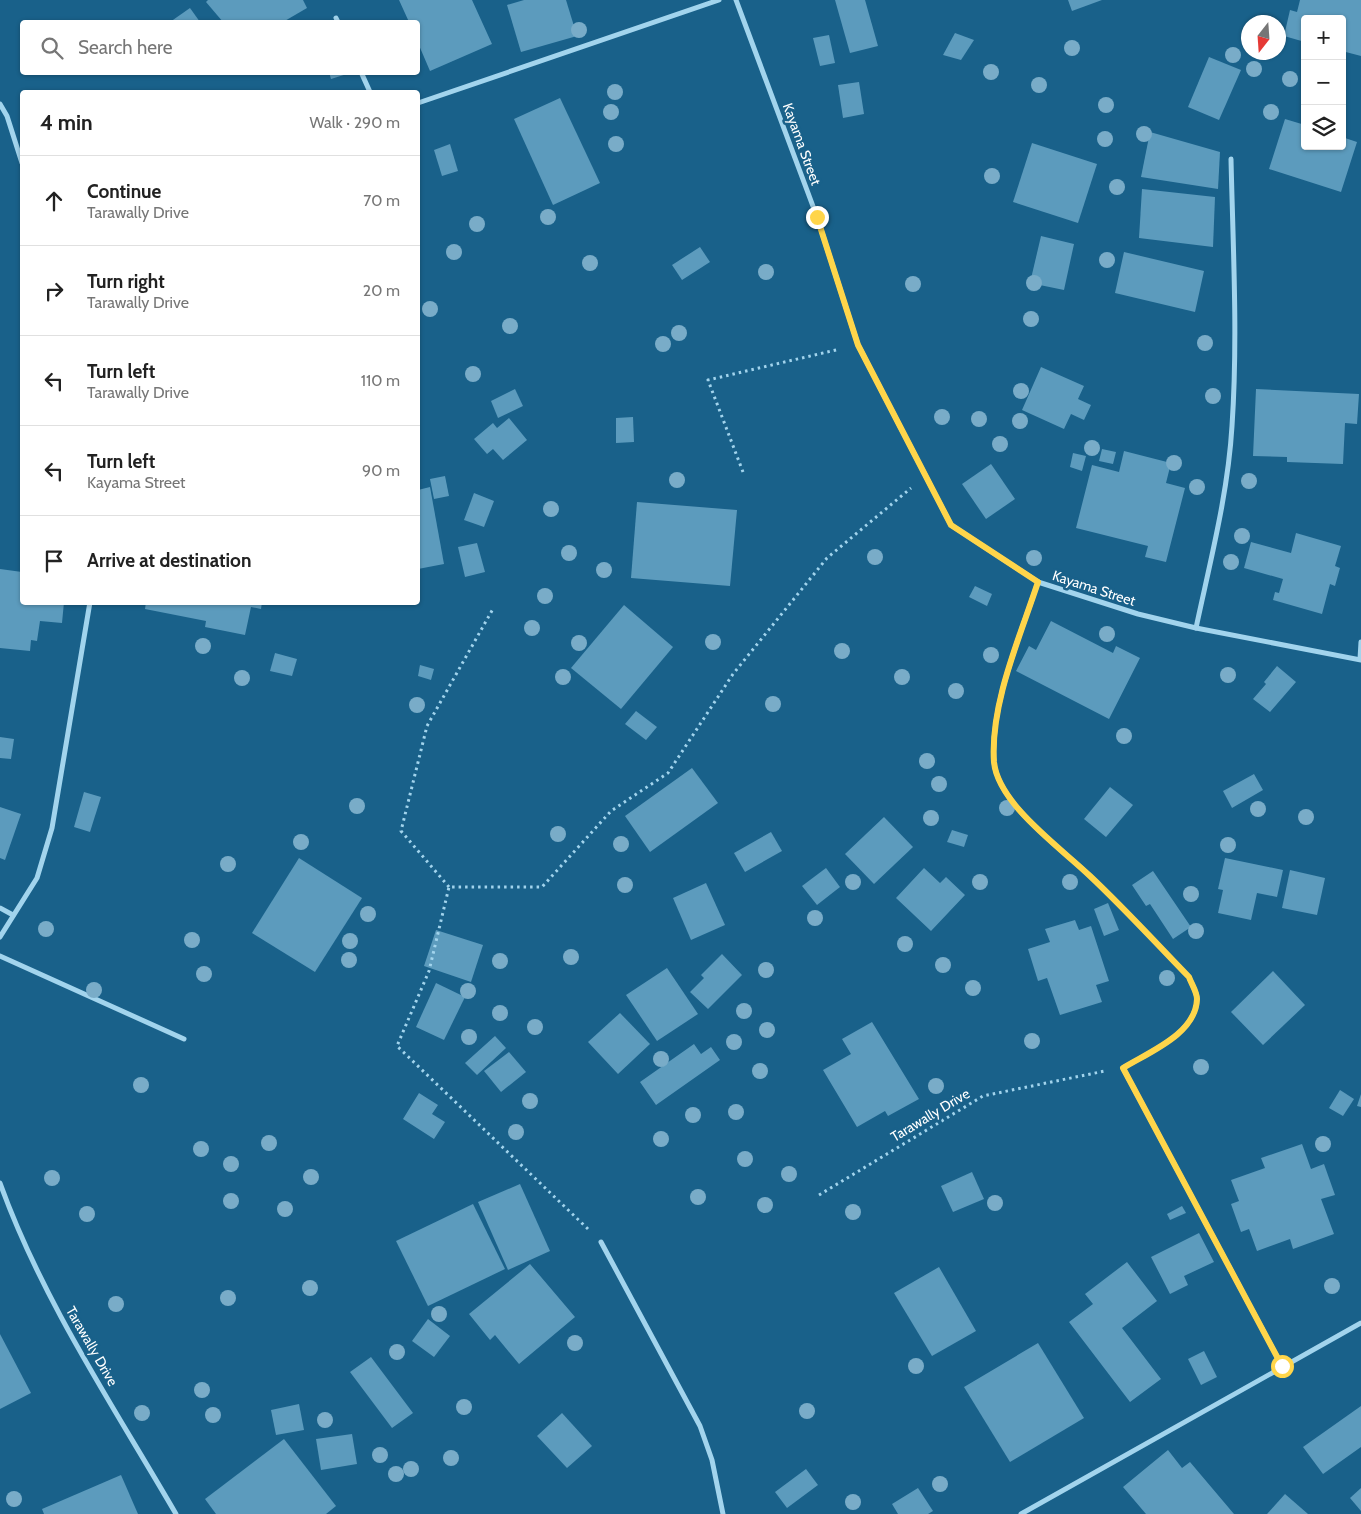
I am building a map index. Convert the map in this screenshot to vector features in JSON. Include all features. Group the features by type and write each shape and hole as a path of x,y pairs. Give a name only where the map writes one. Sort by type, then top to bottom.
{"street":[{"path":"420,102 718,0"},
{"name":"Kayama Street","path":"736,0 817,217 858,345 951,525 1038,582 1138,614 1196,628 1360,659"},
{"path":"362,75 369,90"},
{"path":"0,104 7,116 20,158"},
{"path":"1196,628 1223,499 1232,427 1234,354 1232,160"},
{"path":"1038,582 995,715 994,764 1007,795 1031,824 1091,876 1189,977 1197,998 1191,1018 1177,1034 1123,1068 1282,1366"},
{"path":"0,937 37,878 52,828 89,605"},
{"path":"1360,659 1361,642"},
{"path":"0,908 13,915"},
{"path":"0,956 184,1039"},
{"name":"Tarawally Drive","path":"0,1183 12,1216 60,1314 176,1514"},
{"path":"601,1242 700,1426 712,1460 723,1514"},
{"path":"1021,1514 1282,1366 1361,1324"}],"path":[{"path":"742,472 708,380 858,345"},
{"path":"494,607 427,726 401,831 449,887 542,887 611,811 668,773 733,674 827,558 925,476"},
{"path":"449,887 429,971 397,1046 601,1242"},
{"name":"Tarawally Drive","path":"819,1195 982,1096 1123,1068"}],"building":[{"path":"208,0 303,0 307,8 286,20 221,20 206,2"},
{"path":"399,0 472,0 492,44 430,71 420,48 420,20 408,20"},
{"path":"524,0 566,0 577,36 521,52 507,5"},
{"path":"835,0 865,0 878,46 850,53"},
{"path":"1068,0 1102,0 1072,11"},
{"path":"1300,0 1361,0 1361,56 1346,52 1346,15 1301,15 1301,41 1286,37 1290,10 1297,12"},
{"path":"190,8 199,20 173,20"},
{"path":"955,33 974,40 961,60 943,55"},
{"path":"829,35 835,63 820,66 813,38"},
{"path":"1209,57 1241,70 1219,120 1188,107"},
{"path":"330,75 344,75 331,79"},
{"path":"859,82 864,114 843,118 838,85"},
{"path":"560,98 600,183 553,205 514,119"},
{"path":"1285,119 1301,124 1301,150 1346,150 1346,138 1357,142 1341,192 1269,169"},
{"path":"1150,132 1220,152 1218,189 1141,177"},
{"path":"1032,143 1097,164 1078,223 1013,202"},
{"path":"450,144 458,171 442,176 434,150"},
{"path":"1142,189 1215,197 1213,247 1139,238"},
{"path":"1041,236 1074,244 1064,290 1030,283"},
{"path":"700,247 710,262 682,280 672,265"},
{"path":"1124,252 1204,271 1195,312 1115,293"},
{"path":"1041,367 1084,386 1078,399 1091,405 1084,420 1071,414 1064,429 1022,410"},
{"path":"515,389 523,406 498,418 491,401"},
{"path":"1256,389 1359,394 1357,424 1345,423 1343,464 1287,462 1287,457 1253,456"},
{"path":"633,417 634,442 616,443 616,418"},
{"path":"509,418 527,440 503,460 493,449 487,454 474,439 493,423 497,428"},
{"path":"1102,449 1116,452 1113,464 1099,461"},
{"path":"1124,451 1171,463 1166,483 1185,488 1166,562 1145,557 1148,546 1076,528 1092,465 1119,472"},
{"path":"1073,453 1086,456 1082,471 1070,467"},
{"path":"991,464 1015,499 986,519 962,484"},
{"path":"445,476 449,496 434,499 430,479"},
{"path":"430,487 444,564 420,569 420,490"},
{"path":"474,493 494,501 484,527 464,520"},
{"path":"637,502 737,510 730,586 631,578"},
{"path":"1296,533 1341,546 1335,566 1340,568 1335,586 1330,584 1322,614 1273,600 1275,592 1279,593 1283,579 1244,568 1251,542 1291,553"},
{"path":"477,543 485,572 465,577 458,547"},
{"path":"0,569 20,572 20,605 64,605 62,623 40,621 37,641 31,640 30,651 0,648"},
{"path":"975,586 992,594 987,606 969,597"},
{"path":"146,605 262,605 261,609 251,607 245,635 205,627 206,621 145,609"},
{"path":"624,605 673,647 621,709 571,668"},
{"path":"1051,621 1113,653 1116,646 1140,658 1109,719 1016,671 1029,646 1036,650"},
{"path":"275,653 297,659 292,676 270,671"},
{"path":"420,665 434,669 431,680 418,676"},
{"path":"1277,666 1296,682 1270,712 1253,699 1266,684 1264,682"},
{"path":"636,711 657,727 646,740 625,724"},
{"path":"0,737 14,739 11,759 0,758"},
{"path":"692,768 718,803 650,852 625,816"},
{"path":"1254,774 1263,790 1232,808 1223,791"},
{"path":"1110,787 1133,805 1106,837 1084,819"},
{"path":"84,792 101,797 90,832 74,827"},
{"path":"0,807 21,814 5,860 0,858"},
{"path":"884,817 913,847 874,884 845,854"},
{"path":"952,830 968,835 964,847 947,842"},
{"path":"771,832 782,851 745,872 734,853"},
{"path":"299,858 362,898 315,972 252,933"},
{"path":"1225,858 1283,870 1277,897 1257,893 1251,920 1218,913 1223,890 1218,889"},
{"path":"826,868 840,887 817,905 802,886"},
{"path":"924,868 940,883 946,877 965,895 931,931 896,898"},
{"path":"1290,870 1325,878 1317,915 1282,908"},
{"path":"1153,871 1191,927 1173,939 1150,904 1146,906 1132,885"},
{"path":"706,883 725,925 691,940 673,898"},
{"path":"1108,903 1119,930 1104,936 1094,909"},
{"path":"1075,920 1079,930 1091,926 1109,981 1096,985 1102,1002 1060,1015 1047,978 1038,981 1028,949 1050,942 1045,929"},
{"path":"436,930 483,945 471,982 424,966"},
{"path":"722,954 742,975 708,1009 690,992 704,978 701,975"},
{"path":"667,968 698,1014 657,1041 626,995"},
{"path":"1273,971 1305,1005 1263,1045 1231,1012"},
{"path":"436,983 465,997 444,1040 416,1027"},
{"path":"620,1013 650,1044 618,1074 588,1042"},
{"path":"872,1022 919,1099 888,1116 885,1111 857,1127 823,1070 851,1054 842,1039"},
{"path":"495,1036 506,1048 477,1075 465,1063"},
{"path":"694,1044 701,1054 711,1047 720,1060 656,1105 640,1082"},
{"path":"509,1052 526,1072 501,1092 484,1071"},
{"path":"1340,1090 1354,1099 1343,1116 1329,1108"},
{"path":"419,1093 438,1105 432,1114 445,1122 434,1139 403,1119"},
{"path":"1361,1094 1361,1107 1357,1106"},
{"path":"1302,1144 1311,1169 1324,1164 1335,1195 1321,1199 1334,1234 1293,1249 1290,1239 1257,1251 1249,1229 1241,1232 1231,1204 1239,1201 1231,1180 1265,1168 1261,1158"},
{"path":"972,1172 984,1199 953,1212 941,1186"},
{"path":"520,1184 550,1251 508,1270 478,1202"},
{"path":"473,1204 505,1269 428,1306 396,1241"},
{"path":"1182,1206 1186,1213 1170,1220 1167,1214"},
{"path":"1199,1233 1214,1262 1184,1276 1188,1285 1170,1294 1151,1257"},
{"path":"1127,1262 1157,1301 1122,1328 1161,1379 1130,1402 1069,1322 1093,1304 1085,1294"},
{"path":"530,1264 575,1317 519,1364 495,1335 490,1340 469,1314"},
{"path":"939,1267 976,1331 932,1356 894,1293"},
{"path":"428,1319 450,1336 434,1357 412,1341"},
{"path":"0,1334 31,1393 0,1409"},
{"path":"1038,1343 1084,1418 1010,1462 964,1387"},
{"path":"1204,1351 1217,1377 1201,1385 1188,1359"},
{"path":"371,1357 413,1413 392,1428 350,1372"},
{"path":"299,1404 304,1430 276,1435 271,1410"},
{"path":"1361,1406 1361,1447 1323,1474 1303,1447"},
{"path":"562,1413 592,1446 567,1468 537,1436"},
{"path":"352,1434 357,1464 321,1470 316,1439"},
{"path":"284,1439 336,1506 326,1514 216,1514 205,1499"},
{"path":"1168,1450 1182,1468 1190,1462 1234,1514 1146,1514 1123,1487"},
{"path":"806,1469 818,1485 787,1508 775,1492"},
{"path":"121,1475 138,1514 44,1514 42,1509"},
{"path":"918,1488 933,1511 928,1514 898,1514 892,1504"},
{"path":"1361,1488 1361,1511 1350,1498"},
{"path":"1285,1494 1308,1514 1267,1514"}],"route":[{"path":"817,217 858,345 951,525 1038,582 995,715 994,764 1007,795 1031,824 1091,876 1189,977 1197,998 1191,1018 1177,1034 1123,1068 1282,1366"}]}
